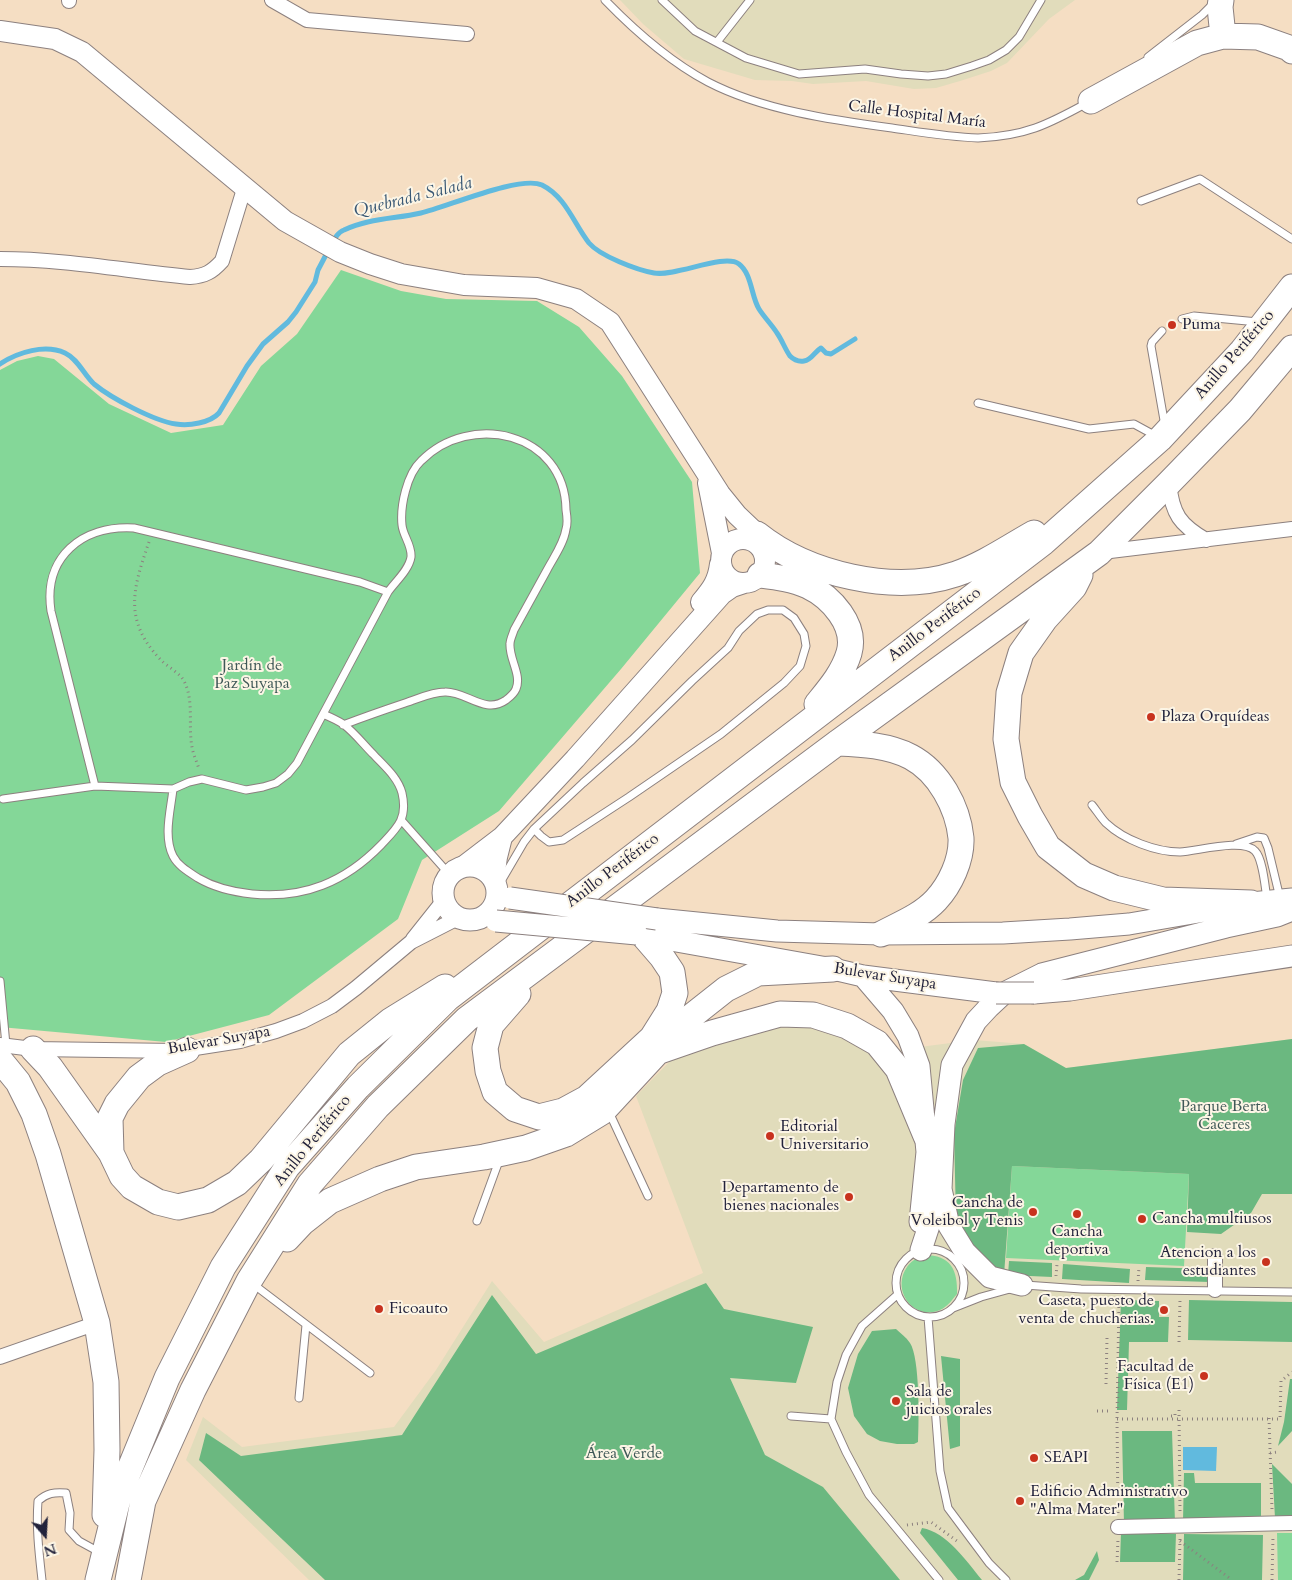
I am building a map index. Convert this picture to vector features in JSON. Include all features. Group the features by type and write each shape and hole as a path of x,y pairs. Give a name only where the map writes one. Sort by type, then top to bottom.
{"highway":[{"path":"1222,0 1220,7 1223,36"},
{"path":"1091,102 1196,43 1223,36 1258,37 1289,48 1292,51"},
{"name":"Anillo Periférico","path":"98,1580 119,1496 167,1378 223,1267 287,1167 358,1087 442,1004 1044,542 1163,436 1242,351 1292,286"},
{"name":"Anillo Periférico","path":"128,1580 144,1501 193,1390 248,1281 310,1184 378,1106 467,1019 837,743 1093,556 1169,483 1240,410 1292,348"},
{"path":"753,534 781,550 824,570 870,580 912,582 938,579 957,574 981,563 1092,499"},
{"path":"1093,556 1074,587 1046,619 1022,653 1009,693 1006,739 1013,782 1030,816 1048,847 1084,875 1114,888 1164,900 1279,906"},
{"path":"752,579 786,578 808,586 826,597 838,609 846,623 850,636 850,651 839,676 798,730"},
{"path":"837,743 889,748 911,757 929,772 945,790 956,815 961,839 958,860 951,880 936,900 919,915 881,934"},
{"path":"555,952 491,1025 484,1048 488,1071 495,1092 515,1109 539,1117 563,1111 587,1098 652,1038 669,1011 674,993 672,972 646,929"},
{"path":"33,1049 50,1067 111,1153 122,1176 132,1187 158,1202 178,1207 208,1200 237,1183 261,1160 349,1054 390,1021 514,947"},
{"path":"248,1281 302,1222 330,1201 380,1179 416,1167 484,1157 526,1148 566,1134 602,1112 688,1018 726,989 758,973 833,969"},
{"path":"658,1052 712,1033 780,1014 813,1015 847,1026 877,1043 898,1069 926,1136"},
{"path":"2,1050 34,1114 48,1154 97,1323 106,1382 107,1450 103,1554"},
{"path":"111,1153 110,1118 117,1104 139,1077 158,1063 187,1050"}],"main road":[{"path":"473,866 489,872 500,890 492,911 477,920 452,913 444,900 443,891 457,870 473,866"},
{"name":"Bulevar Suyapa","path":"500,890 646,929 863,976 996,993 1034,993 1080,988 1292,956"},
{"name":"Bulevar Suyapa","path":"477,920 646,929 881,934 1003,933 1129,924 1279,906"},
{"path":"1022,1285 990,1277 965,1252 950,1226 941,1189 944,1124 952,1065 976,1020 1004,993 1042,974 1226,928 1279,906"},
{"path":"863,976 893,1011 908,1036 919,1066 927,1152 916,1252"},
{"path":"916,1252 941,1189"}],"street":[{"path":"272,0 307,20 467,34"},
{"path":"0,31 55,39 82,52 285,222 340,252 401,274 464,285 537,288 576,299 610,322 705,472 720,494 753,534 763,552 764,568 752,579 732,587 722,594 575,759 502,837 457,870"},
{"path":"0,260 19,259 190,277 204,276 215,270 222,261 244,189"},
{"path":"705,472 718,530 723,572 728,578 736,582 752,579"},
{"path":"1169,483 1171,500 1182,524 1191,532 1206,540"},
{"path":"718,530 730,520 738,520 753,534"},
{"path":"1093,556 1292,529"},
{"path":"575,759 576,744 713,587 719,576 721,558 727,546 734,541 743,539 752,541 753,534"},
{"path":"500,890 497,857 502,837"},
{"name":"Bulevar Suyapa","path":"2,1050 176,1051 240,1041 276,1031 303,1021 332,1006 356,988 411,942 444,900"},
{"name":"Bulevar Suyapa","path":"411,942 477,920"},
{"path":"1215,1256 1215,1290"},
{"path":"0,1357 97,1323"},
{"path":"1118,1526 1292,1523"}],"lane":[{"name":"Calle Hospital María","path":"605,0 660,51 709,82 758,101 859,124 978,138 995,138 1032,130 1048,124 1091,102 1135,67"},
{"path":"662,0 696,31 746,58 799,74 865,69 935,76 989,60 1006,50 1019,37 1041,0"},
{"path":"717,42 750,0"},
{"path":"1142,61 1202,15 1216,0"},
{"path":"1141,201 1200,179 1292,239"},
{"path":"1182,319 1194,316 1264,323"},
{"path":"1162,331 1152,342 1151,346 1163,436"},
{"path":"978,403 1089,429 1134,424 1163,436"},
{"path":"3,799 95,786 173,788 202,779 246,790 276,783 288,774 297,763 388,592 405,570 411,557 402,526 402,509 407,483 419,462 436,447 478,433 502,435 525,442 541,452 554,466 563,485 566,501 567,528 560,548 514,630 510,643 511,656 517,676 517,688 512,696 504,702 484,705 470,700 460,693 445,692 428,695 343,725"},
{"path":"95,786 49,597 51,578 59,560 71,547 86,536 118,527 134,528 360,582 388,592"},
{"path":"500,890 524,842 534,829 632,740 728,648 739,631 757,614 768,610 783,610 794,618 804,634 806,646 800,666 777,688 721,734 563,840 549,842 534,829"},
{"path":"173,788 168,836 173,856 182,868 198,878 233,892 271,896 307,892 338,879 365,861 402,821 402,792 394,777 343,725 323,714"},
{"path":"1092,805 1106,823 1122,834 1146,845 1182,852 1233,845 1249,846 1258,854 1279,906"},
{"path":"402,821 457,870"},
{"path":"1233,845 1257,837 1264,838 1268,848 1279,906"},
{"path":"0,981 2,1050"},
{"path":"606,1107 648,1196"},
{"path":"478,1221 501,1153"},
{"path":"953,1308 961,1297 964,1284 962,1271 956,1260 946,1252 934,1248 916,1252 902,1262 897,1272 895,1283 897,1295 903,1305 910,1311 918,1316 928,1317 942,1315 953,1308 981,1297 1022,1285 1292,1292"},
{"path":"248,1281 370,1373"},
{"path":"897,1295 862,1326 846,1355 838,1382 832,1420 846,1452 869,1495 939,1580"},
{"path":"928,1317 936,1435 940,1471 948,1508 989,1563 1006,1580"},
{"path":"299,1398 306,1325"},
{"path":"791,1416 832,1420"},
{"path":"42,1580 37,1537 37,1517 38,1501 45,1494 66,1493 70,1513 68,1530 79,1541 103,1554"}],"path":[{"path":"153,532 137,578 133,602 137,623 159,659 184,681 190,704 192,747 202,779"},
{"path":"1118,1562 1117,1419 1119,1289"},
{"path":"1179,1342 1181,1290"},
{"path":"1106,1384 1107,1338"},
{"path":"1117,1419 1280,1419 1281,1381 1292,1372"},
{"path":"1154,1418 1154,1416 1175,1416 1177,1410 1180,1526 1179,1580"},
{"path":"1097,1411 1110,1411"},
{"path":"1269,1418 1273,1523 1272,1580"},
{"path":"1270,1453 1278,1452"},
{"path":"896,1527 931,1522 962,1544"},
{"path":"1180,1541 1232,1580"}],"shaded area":[{"path":"620,0 1075,0 1049,19 1007,63 991,71 936,88 914,89 866,81 813,84 792,81 755,80 684,59 643,24"},
{"path":"787,1022 834,1028 873,1053 974,1040 1024,1044 1066,1068 1292,1039 1292,1580 309,1580 186,1460 203,1417 242,1447 394,1427 436,1370 492,1281 544,1342 703,1273 636,1096 674,1057"}],"green space":[{"name":"Jardín de Paz Suyapa","path":"341,270 401,291 446,299 537,301 579,327 622,376 692,482 700,573 621,669 499,811 422,860 398,919 269,1015 166,1042 0,1027 0,370 17,361 38,356 54,359 109,404 171,433 223,425 261,366 297,334"},
{"name":"Parque Berta Caceres","path":"1292,1039 1292,1194 1262,1194 1251,1213 1221,1234 1187,1232 1189,1174 1012,1166 1004,1275 967,1246 956,1218 954,1134 963,1080 978,1048 1024,1044 1066,1068"},
{"path":"1012,1166 1189,1174 1184,1266 1006,1258"},
{"path":"922,1255 932,1255 946,1260 954,1270 957,1294 940,1310 921,1311 913,1307 903,1294 903,1276 907,1267"},
{"path":"1009,1261 1052,1263 1052,1277 1008,1275"},
{"path":"1063,1264 1130,1269 1129,1283 1062,1279"},
{"path":"1146,1267 1211,1269 1210,1282 1145,1280"},
{"name":"Área Verde","path":"706,1283 724,1309 813,1327 796,1383 730,1378 765,1455 823,1487 900,1580 325,1580 199,1460 206,1433 241,1456 402,1435 492,1295 536,1354"},
{"path":"1121,1300 1159,1301 1159,1317 1169,1317 1168,1342 1129,1342 1127,1410 1117,1410"},
{"path":"1189,1300 1292,1302 1292,1342 1188,1340"},
{"path":"896,1329 910,1343 916,1362 918,1442 914,1444 880,1441 867,1434 854,1416 848,1388 858,1354 872,1331"},
{"path":"941,1356 960,1359 960,1446 950,1449"},
{"path":"1290,1379 1292,1379 1292,1431 1278,1446 1284,1422"},
{"path":"1122,1431 1172,1431 1175,1523 1124,1524"},
{"path":"1272,1464 1292,1484 1292,1518 1275,1518"},
{"path":"1184,1473 1194,1473 1195,1483 1261,1483 1261,1521 1183,1521"},
{"path":"922,1528 940,1535 948,1541 982,1580 958,1580 920,1533"},
{"path":"1121,1532 1176,1534 1175,1562 1120,1562"},
{"path":"1277,1533 1292,1533 1292,1580 1278,1580"},
{"path":"1184,1534 1263,1535 1262,1580 1183,1580"},
{"path":"1097,1551 1099,1560 1089,1580 1075,1580 1084,1575"}],"water":[{"path":"1183,1447 1217,1447 1216,1471 1183,1470"}],"waterway":[{"name":"Quebrada Salada","path":"332,244 340,232 353,226 421,213 501,188 532,183 542,185 557,196 594,248 629,266 654,273 663,273 722,261 732,261 739,264 749,279 756,304 779,336 790,356 795,360 807,360 821,348 826,353 831,354 855,339"},
{"name":"Quebrada Salada","path":"0,364 23,353 40,349 57,350 74,359 94,384 133,408 176,424 187,425 205,421 219,413 247,366 263,344 288,322 296,312 315,282 318,270 328,251"}],"place":[{"name":"Puma","path":"1172,325"},
{"name":"Plaza Orquídeas","path":"1151,717"},
{"name":"Editorial Universitario","path":"770,1136"},
{"name":"Departamento de bienes nacionales","path":"849,1197"},
{"name":"Cancha de Voleibol y Tenis","path":"1033,1212"},
{"name":"Cancha deportiva","path":"1077,1214"},
{"name":"Cancha multiusos","path":"1142,1219"},
{"name":"Atencion a los estudiantes","path":"1266,1262"},
{"name":"Ficoauto","path":"379,1309"},
{"name":"Caseta, puesto de venta de chucherias.","path":"1164,1310"},
{"name":"Facultad de Física (E1)","path":"1204,1376"},
{"name":"Sala de juicios orales","path":"896,1401"},
{"name":"SEAPI","path":"1034,1458"},
{"name":"Edificio Administrativo \"Alma Mater\"","path":"1020,1501"}]}
